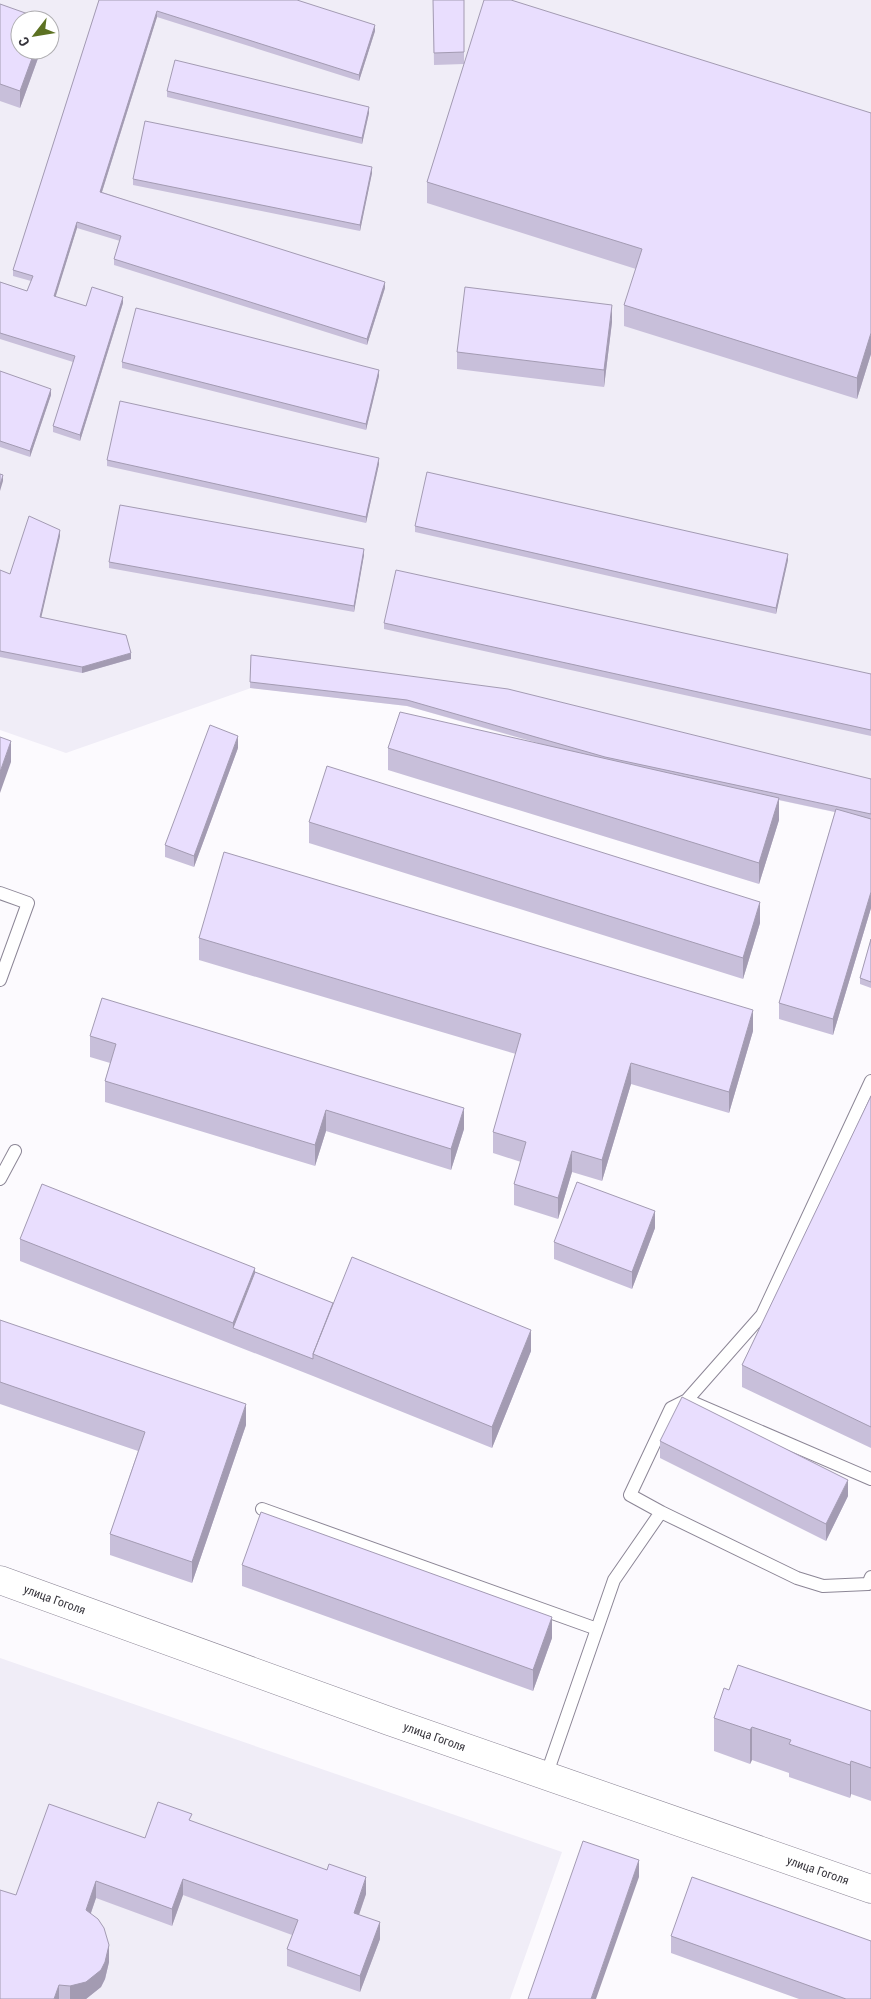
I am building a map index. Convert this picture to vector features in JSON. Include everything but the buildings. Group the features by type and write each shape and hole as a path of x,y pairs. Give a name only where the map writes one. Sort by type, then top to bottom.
{"street":[{"name":"улица Гоголя","path":"0,1580 546,1776 871,1888"}],"lane":[{"path":"0,893 28,903 0,980"},
{"path":"871,1081 762,1315 687,1400 671,1408 630,1495 660,1512 796,1578 823,1586 868,1584 871,1577"},
{"path":"0,1179 15,1151"},
{"path":"687,1400 871,1479"},
{"path":"262,1509 597,1629"},
{"path":"546,1776 614,1580 660,1512"}],"shaded area":[{"path":"0,0 871,0 871,820 605,763 407,706 251,688 66,753 0,730"},
{"path":"0,1658 562,1852 510,1999 0,1999"}]}
